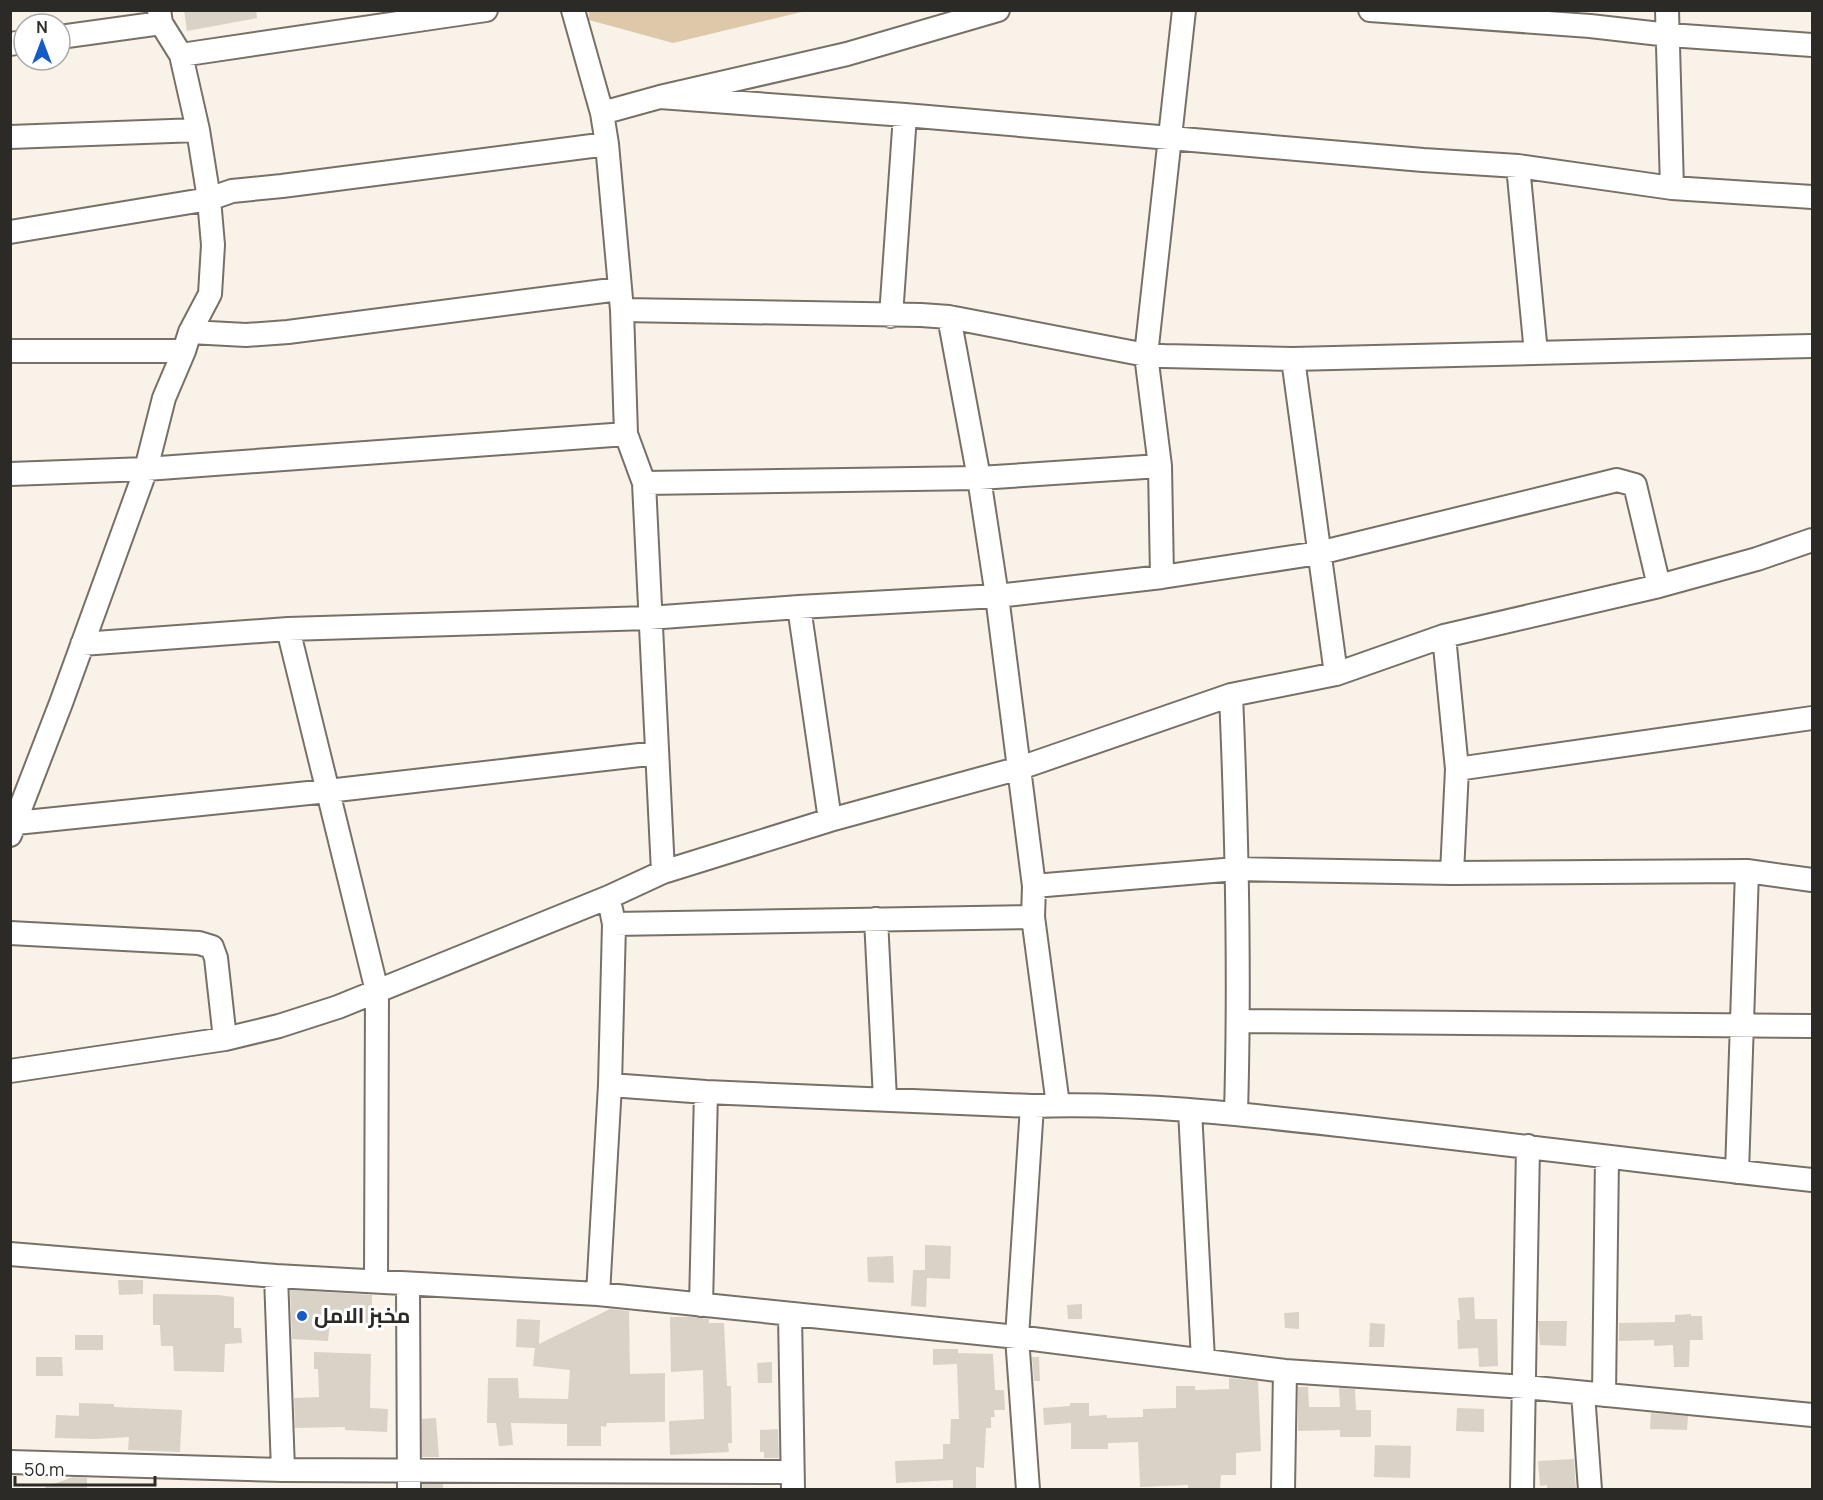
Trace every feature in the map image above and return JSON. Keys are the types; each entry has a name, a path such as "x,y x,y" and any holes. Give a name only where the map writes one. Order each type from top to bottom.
{"street":[{"path":"181,55 486,10"},
{"path":"573,10 602,113 607,144 621,299 626,434 644,483 663,872"},
{"path":"602,113 660,97 847,54 998,10"},
{"path":"1162,577 1160,466 1146,355 1184,10"},
{"path":"1370,10 1588,18 1669,34 1812,45"},
{"path":"1667,10 1672,188"},
{"path":"72,34 160,16 181,55 198,129 209,199 213,245 210,294 187,341 164,398 146,469 13,829 657,753"},
{"path":"660,97 1518,166 1672,188 1812,197"},
{"path":"891,316 905,115"},
{"path":"10,137 198,129"},
{"path":"10,232 209,199 232,191 607,144"},
{"path":"1518,166 1536,353"},
{"path":"10,351 187,341 621,299 891,316 949,317 1146,355 1293,359 1812,346"},
{"path":"949,317 979,478 997,596 1034,886 1033,917 1058,1105"},
{"path":"1293,359 1336,674"},
{"path":"10,474 146,469 626,434"},
{"path":"644,483 979,478 1160,466"},
{"path":"82,644 288,629 649,618 997,596 1162,577 1319,553 1617,480 1635,485 1659,586"},
{"path":"10,1071 225,1039 279,1026 378,991 609,897 663,872 830,820 1020,768 1231,695 1336,674 1444,636 1659,586 1757,559 1812,540"},
{"path":"799,607 830,820"},
{"path":"288,629 378,991 376,1281"},
{"path":"1444,636 1457,769 1452,873"},
{"path":"1231,695 1239,1021 1236,1113"},
{"path":"1457,769 1812,718"},
{"path":"1034,886 1236,869 1452,873 1747,871 1812,880"},
{"path":"1737,1172 1747,871"},
{"path":"598,1294 610,1085 614,924 609,897"},
{"path":"614,924 1033,917"},
{"path":"876,919 885,1099"},
{"path":"10,933 200,943 212,947 216,958 225,1039"},
{"path":"1239,1021 1812,1026"},
{"path":"610,1085 706,1092 1236,1113 1812,1180"},
{"path":"701,1305 706,1092"},
{"path":"1028,1490 1017,1337 1032,1106"},
{"path":"1190,1110 1203,1360"},
{"path":"1522,1490 1528,1146"},
{"path":"1590,1490 1607,1157"},
{"path":"10,1254 276,1276 598,1294 1017,1337 1285,1371 1525,1387 1812,1415"},
{"path":"276,1276 283,1470"},
{"path":"408,1284 409,1480"},
{"path":"10,1462 206,1479 283,1470 409,1480 792,1480 790,1314"},
{"path":"1283,1490 1285,1371"}],"shaded area":[{"path":"589,10 806,11 673,43 589,20"}],"building":[{"path":"184,10 256,10 257,18 187,31"},
{"path":"925,1245 951,1246 950,1279 927,1278 926,1307 911,1306 913,1270 925,1270"},
{"path":"893,1256 894,1283 868,1282 867,1257"},
{"path":"118,1280 143,1280 143,1294 119,1295"},
{"path":"290,1290 372,1295 371,1324 330,1323 328,1341 292,1339"},
{"path":"153,1294 234,1297 234,1328 241,1328 242,1343 225,1344 224,1372 174,1371 173,1346 161,1346 160,1325 153,1325"},
{"path":"1474,1297 1475,1319 1497,1319 1498,1366 1479,1367 1478,1348 1458,1349 1457,1320 1460,1320 1458,1298"},
{"path":"1082,1304 1082,1319 1068,1319 1067,1305"},
{"path":"610,1309 629,1311 630,1374 665,1373 665,1422 607,1423 606,1427 601,1426 601,1446 567,1446 567,1424 511,1423 513,1445 499,1446 496,1423 487,1423 488,1378 518,1378 519,1398 568,1399 570,1370 533,1366 535,1348 516,1347 517,1319 540,1320 539,1344"},
{"path":"1299,1312 1299,1329 1285,1328 1284,1313"},
{"path":"1691,1314 1691,1316 1702,1316 1703,1340 1690,1340 1689,1367 1674,1367 1673,1345 1654,1346 1654,1340 1619,1341 1619,1323 1675,1322 1675,1315"},
{"path":"670,1317 694,1317 709,1319 709,1323 724,1323 727,1386 731,1386 732,1443 728,1443 729,1452 670,1455 669,1421 704,1419 703,1370 671,1372"},
{"path":"1538,1321 1567,1321 1566,1346 1540,1345"},
{"path":"1370,1323 1385,1324 1384,1347 1369,1347"},
{"path":"75,1335 103,1335 103,1350 75,1350"},
{"path":"933,1349 958,1349 958,1353 993,1354 995,1390 1004,1390 1005,1410 994,1410 995,1417 991,1417 991,1428 986,1428 984,1468 976,1467 976,1490 953,1490 953,1480 896,1483 895,1461 943,1459 943,1444 950,1444 951,1419 959,1419 957,1364 933,1365"},
{"path":"314,1352 371,1354 370,1408 388,1409 387,1432 345,1430 345,1427 295,1428 294,1398 319,1397 318,1369 314,1369"},
{"path":"36,1357 62,1357 63,1376 36,1376"},
{"path":"1032,1357 1039,1357 1040,1381 1034,1381"},
{"path":"772,1362 772,1383 758,1383 757,1363"},
{"path":"1229,1378 1258,1381 1261,1451 1236,1453 1236,1475 1221,1475 1220,1490 1188,1490 1188,1485 1140,1487 1138,1442 1108,1443 1108,1449 1071,1449 1071,1423 1044,1425 1043,1408 1070,1406 1070,1403 1089,1403 1089,1416 1143,1417 1143,1409 1176,1408 1176,1386 1195,1386 1195,1390 1229,1389"},
{"path":"1298,1387 1308,1387 1309,1407 1340,1407 1339,1388 1355,1389 1356,1410 1371,1410 1371,1437 1340,1437 1340,1430 1298,1431"},
{"path":"79,1403 182,1410 180,1452 128,1450 129,1437 55,1438 56,1415 79,1416"},
{"path":"1457,1408 1484,1409 1484,1432 1456,1431"},
{"path":"1651,1413 1688,1416 1687,1430 1650,1429"},
{"path":"436,1418 439,1457 422,1457 422,1419"},
{"path":"778,1429 779,1458 764,1458 764,1452 760,1452 760,1430"},
{"path":"1375,1445 1411,1446 1410,1478 1374,1477"},
{"path":"1574,1459 1576,1490 1547,1490 1547,1485 1540,1486 1538,1461"},
{"path":"73,1477 87,1478 87,1490 46,1490 45,1487"},
{"path":"422,1484 443,1484 443,1490 423,1490"}],"place":[{"name":"مخبز الامل","path":"302,1316"}]}
